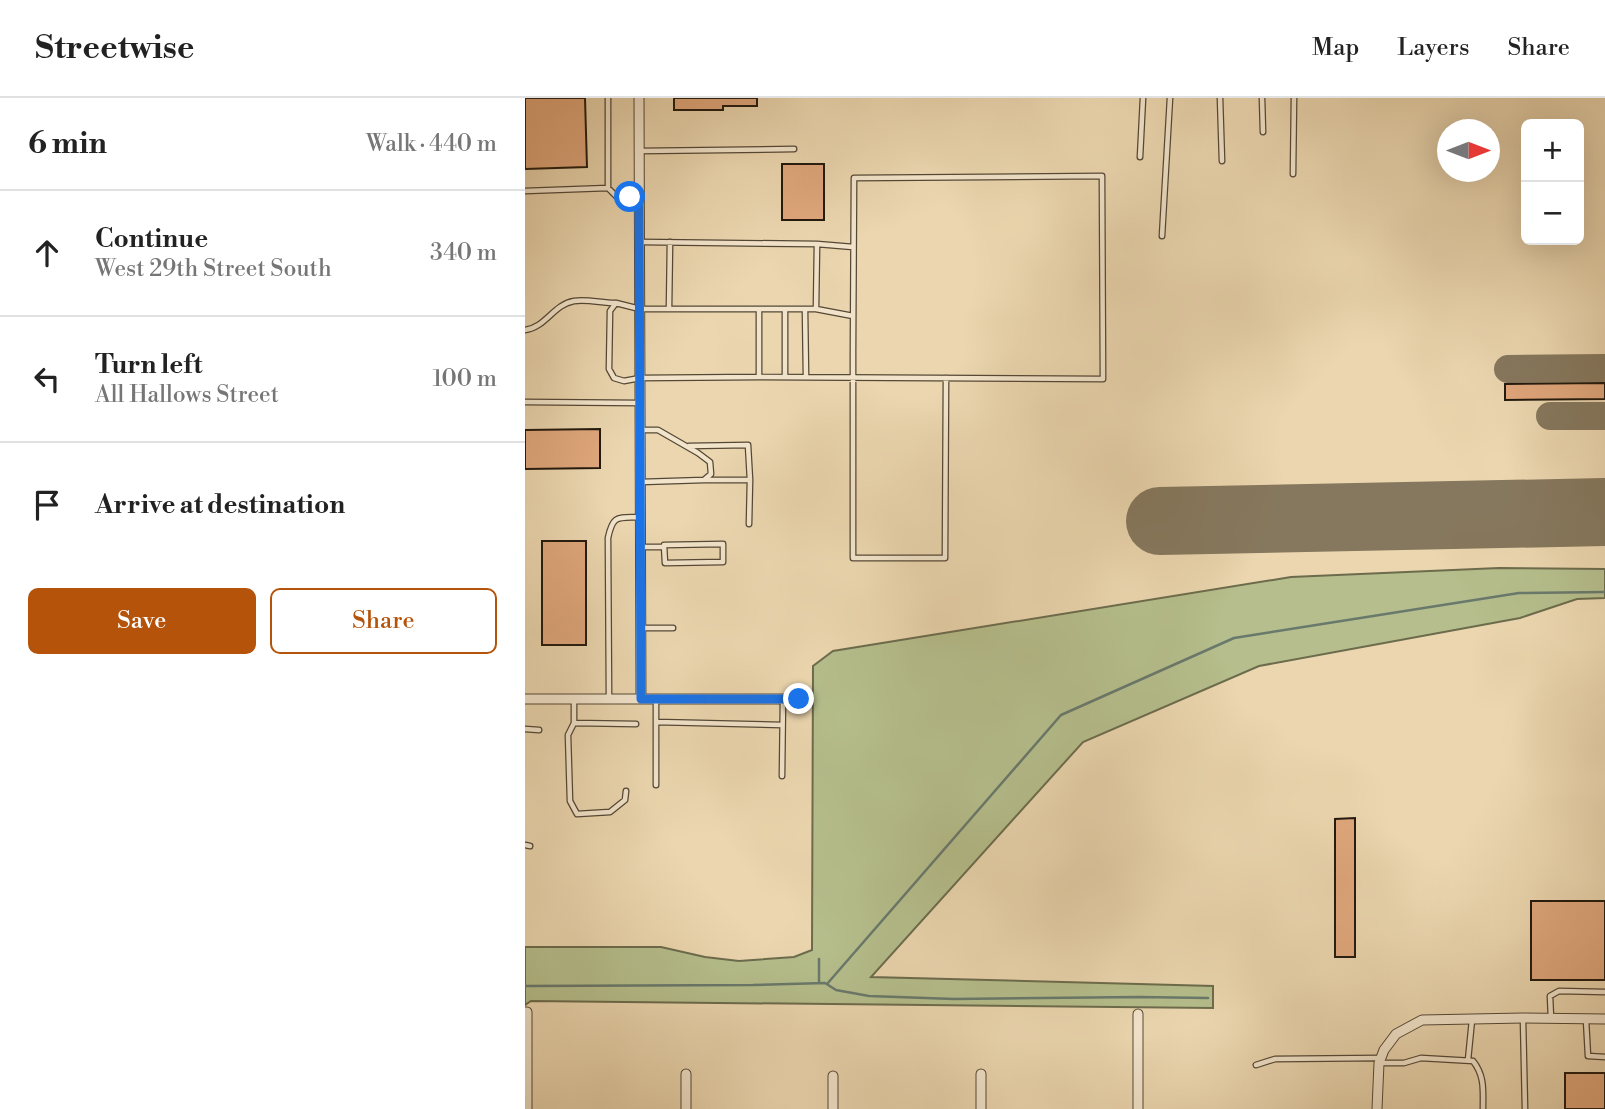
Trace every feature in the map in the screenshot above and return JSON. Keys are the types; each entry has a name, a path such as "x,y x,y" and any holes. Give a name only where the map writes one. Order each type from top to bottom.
{"street":[{"path":"639,98 641,699"},
{"path":"525,699 799,699"},
{"path":"526,1012 527,1109"},
{"path":"1138,1014 1138,1109"},
{"path":"1377,1109 1380,1060 1392,1038 1422,1020 1605,1019"},
{"path":"686,1074 686,1109"},
{"path":"981,1074 981,1109"},
{"path":"834,1076 834,1109"}],"lane":[{"path":"608,98 608,188 617,197 639,197"},
{"path":"1140,157 1143,98"},
{"path":"1162,236 1170,98"},
{"path":"1220,98 1222,162"},
{"path":"1262,98 1263,132"},
{"path":"1293,174 1294,98"},
{"path":"639,151 794,149"},
{"path":"616,303 610,311 609,369 614,379 624,381 640,378 759,377 853,377 1103,379 1102,176 854,178 853,247 853,316 853,377 853,558 945,558 946,378"},
{"path":"525,191 608,188"},
{"path":"640,242 817,244 853,247"},
{"path":"669,309 670,242"},
{"path":"816,309 817,244"},
{"path":"525,330 530,330 554,310 573,301 616,303 640,309 816,309 853,316"},
{"path":"759,309 759,377"},
{"path":"785,309 785,377"},
{"path":"805,309 806,377"},
{"path":"525,402 640,403"},
{"path":"640,430 658,430 709,462 711,474 704,480"},
{"path":"686,446 748,446 749,524"},
{"path":"640,482 750,480"},
{"path":"609,699 608,538 611,523 616,518 641,517"},
{"path":"641,547 723,544 723,562 665,563 664,547"},
{"path":"641,628 673,628"},
{"path":"574,699 574,723 568,735 570,801 577,814 610,812 625,800 626,791"},
{"path":"656,699 656,785"},
{"path":"782,776 783,699"},
{"path":"656,722 782,725"},
{"path":"574,723 636,724"},
{"path":"525,729 539,730"},
{"path":"1551,1018 1550,996 1559,991 1605,992"},
{"path":"1523,1018 1525,1109"},
{"path":"1468,1060 1472,1019"},
{"path":"1586,1019 1588,1056 1605,1057"},
{"path":"1256,1065 1275,1059 1380,1060 1404,1063 1421,1058 1468,1060 1473,1061 1483,1079 1483,1109"}],"green space":[{"path":"1499,568 1605,569 1605,598 1577,599 1520,618 1259,666 1083,742 871,977 1213,986 1213,1008 531,1001 525,1005 525,947 661,947 739,961 794,957 812,950 813,666 833,651 1291,577"}],"building":[{"path":"525,98 585,98 587,167 525,169"},
{"path":"674,98 757,98 757,106 723,106 723,110 674,110"},
{"path":"782,164 824,164 824,220 782,220"},
{"path":"1605,383 1605,399 1505,400 1505,384"},
{"path":"600,429 600,468 525,469 525,430"},
{"path":"542,541 586,541 586,645 542,645"},
{"path":"1355,818 1355,957 1335,957 1335,819"},
{"path":"1531,901 1605,901 1605,980 1531,980"},
{"path":"1565,1073 1605,1073 1605,1109 1565,1109"}],"waterway":[{"path":"827,984 1061,715 1234,638 1519,593 1605,592"},
{"path":"819,959 819,983"},
{"path":"525,986 825,983 836,990 869,996 954,999 1208,998"}],"taxiway":[{"path":"1508,369 1605,368"},
{"path":"1550,416 1605,416"}],"runway":[{"path":"1160,521 1605,512"}],"route":[{"path":"630,197 639,197 641,699 799,699"}]}
